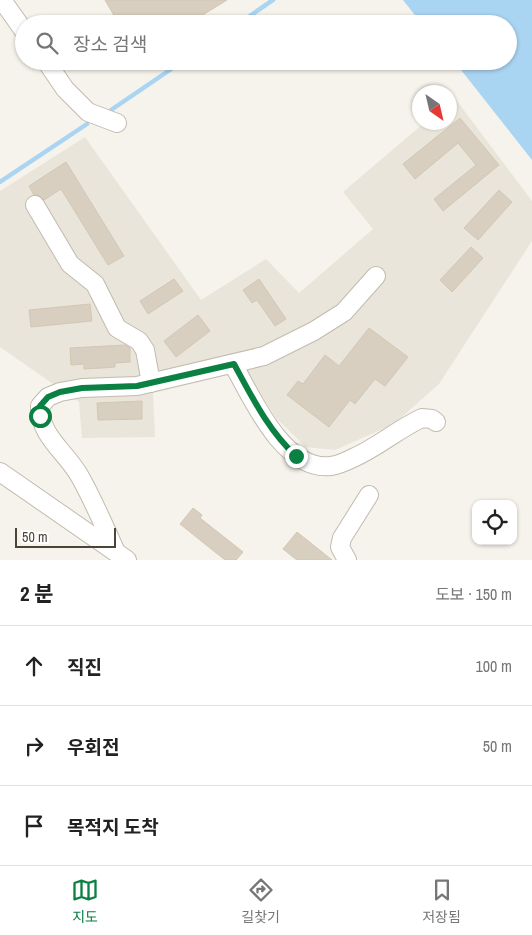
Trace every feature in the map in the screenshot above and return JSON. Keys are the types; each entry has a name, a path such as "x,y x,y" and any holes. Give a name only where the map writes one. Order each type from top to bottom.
{"street":[{"path":"2,0 15,18"},
{"path":"52,70 66,89 88,112 117,123"},
{"path":"35,205 70,264 95,284 117,328 139,341 145,350 151,383"},
{"path":"121,556 78,474 46,432 40,416 40,406 48,397 60,392 82,388 128,387 151,383 264,356 314,331 344,312 376,276"},
{"path":"234,364 280,442 296,456 315,465 332,466 355,457 422,418 432,419 436,422"},
{"path":"0,472 121,556"},
{"path":"347,560 340,547 342,538 369,495"}],"shaded area":[{"path":"457,101 532,201 532,241 439,384 394,424 335,450 306,447 277,419 245,371 153,393 155,437 82,438 79,402 0,347 0,191 85,137 201,300 266,259 299,293 373,229 343,192 416,130 457,130"}],"water":[{"path":"403,0 532,0 532,160 461,70 517,70 517,15 415,15"}],"building":[{"path":"105,0 227,0 203,15 114,15"},
{"path":"460,118 499,165 443,211 434,199 476,165 458,143 415,179 403,164 445,130 457,130 457,120"},
{"path":"66,162 124,256 108,265 61,189 44,200 40,196 34,195 29,186"},
{"path":"499,190 512,202 478,240 464,228"},
{"path":"471,247 483,258 452,292 440,280"},
{"path":"174,279 183,291 148,314 140,301"},
{"path":"259,279 286,319 275,326 257,300 252,303 243,290"},
{"path":"90,304 92,321 31,327 29,310"},
{"path":"198,315 210,331 176,357 164,341"},
{"path":"369,328 408,357 385,386 375,379 355,404 350,400 329,427 287,395 298,381 303,384 325,355 339,366"},
{"path":"125,345 130,348 130,362 115,363 115,367 84,369 84,364 71,365 70,348"},
{"path":"142,401 142,419 98,420 97,403"},
{"path":"193,508 202,515 200,518 243,552 236,560 225,560 180,524"},
{"path":"297,532 332,560 297,560 283,549"}],"waterway":[{"path":"251,15 273,0"},
{"path":"111,110 170,70"},
{"path":"0,182 87,124"}],"route":[{"path":"40,416 40,406 48,397 60,392 82,388 137,386 234,364 280,442 296,456"}]}
